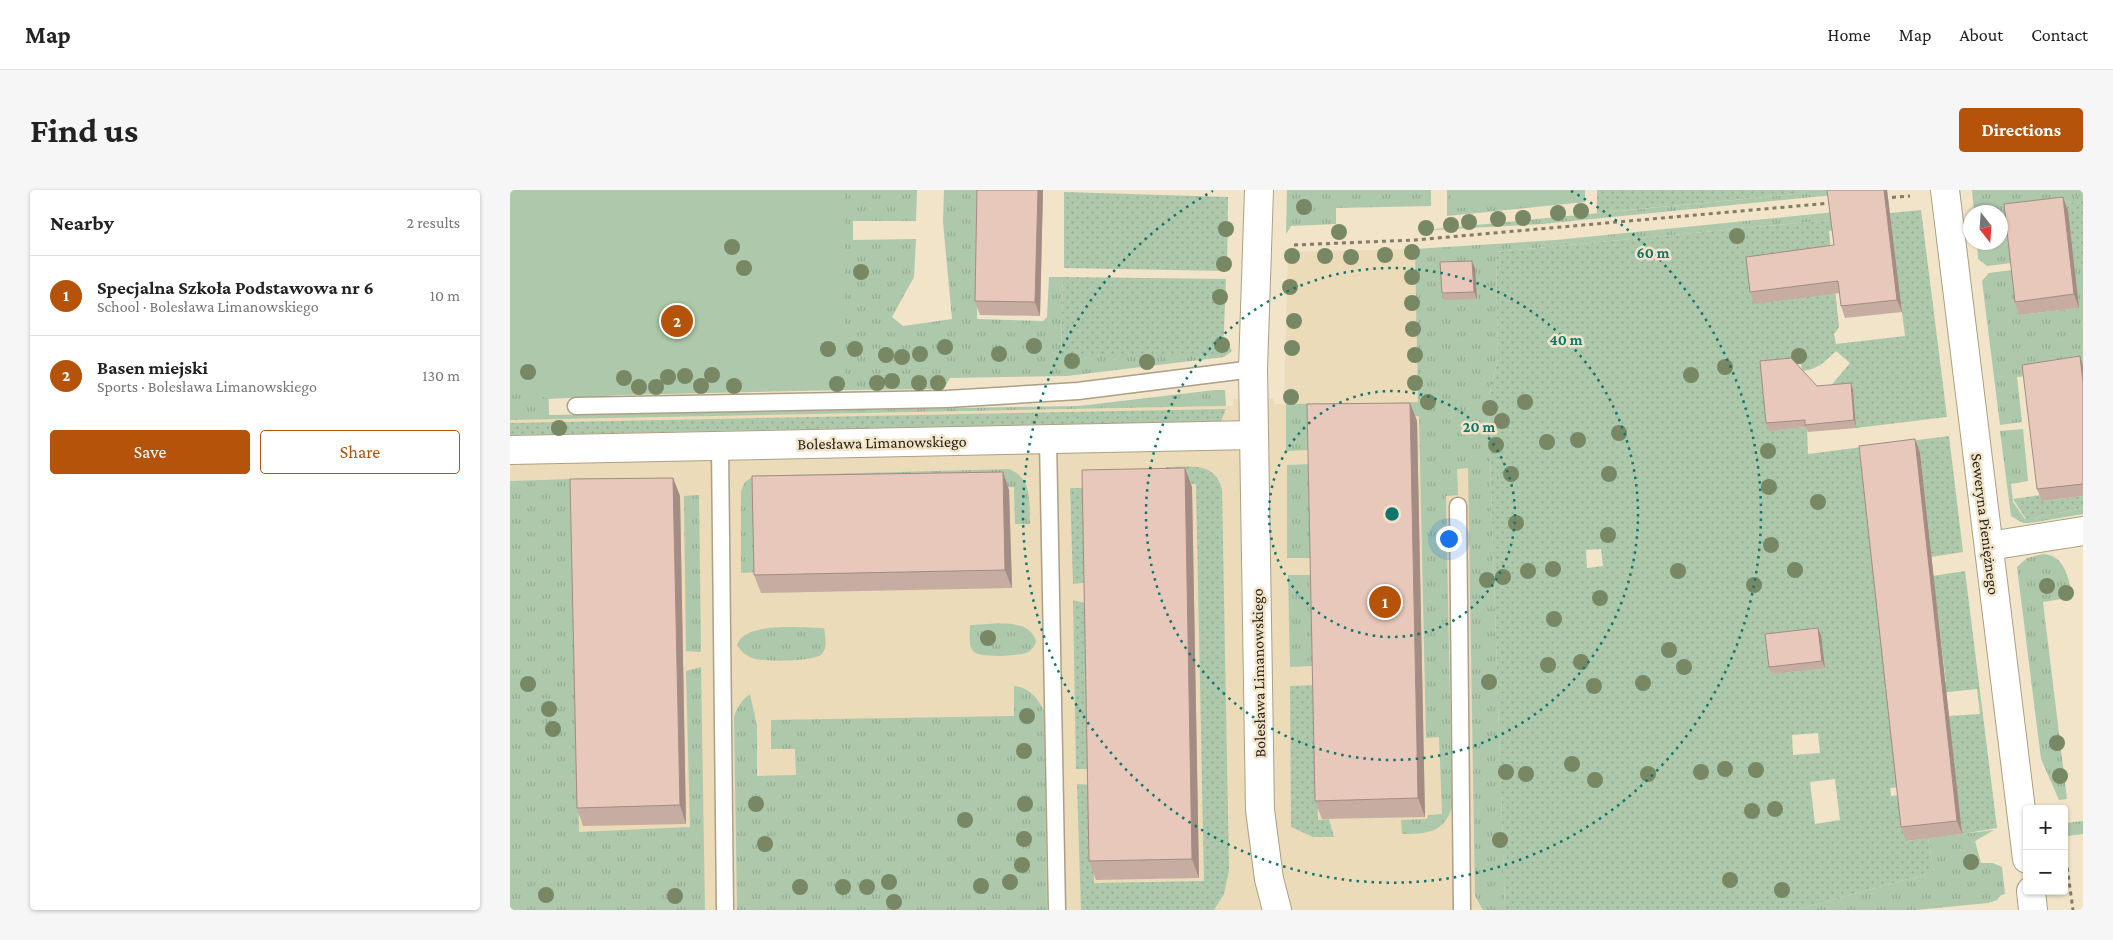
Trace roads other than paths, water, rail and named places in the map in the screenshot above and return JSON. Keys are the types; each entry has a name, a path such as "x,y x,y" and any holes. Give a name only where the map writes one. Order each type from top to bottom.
{"street":[{"name":"Bolesława Limanowskiego","path":"1259,190 1253,369 1260,810 1269,879 1277,910"},
{"name":"Seweryna Pieniężnego","path":"1945,190 2026,850"},
{"name":"Bolesława Limanowskiego","path":"510,450 1254,435"},
{"path":"1988,546 2083,531"},
{"path":"2031,895 2033,910"}],"lane":[{"path":"576,406 947,399 1078,391 1253,369"},
{"path":"1048,439 1057,910"},
{"path":"720,446 726,910"},
{"path":"1458,506 1462,910"}],"place":[{"name":"Basen miejski","path":"677,321"},
{"name":"Specjalna Szkoła Podstawowa nr 6","path":"1385,602"}]}
